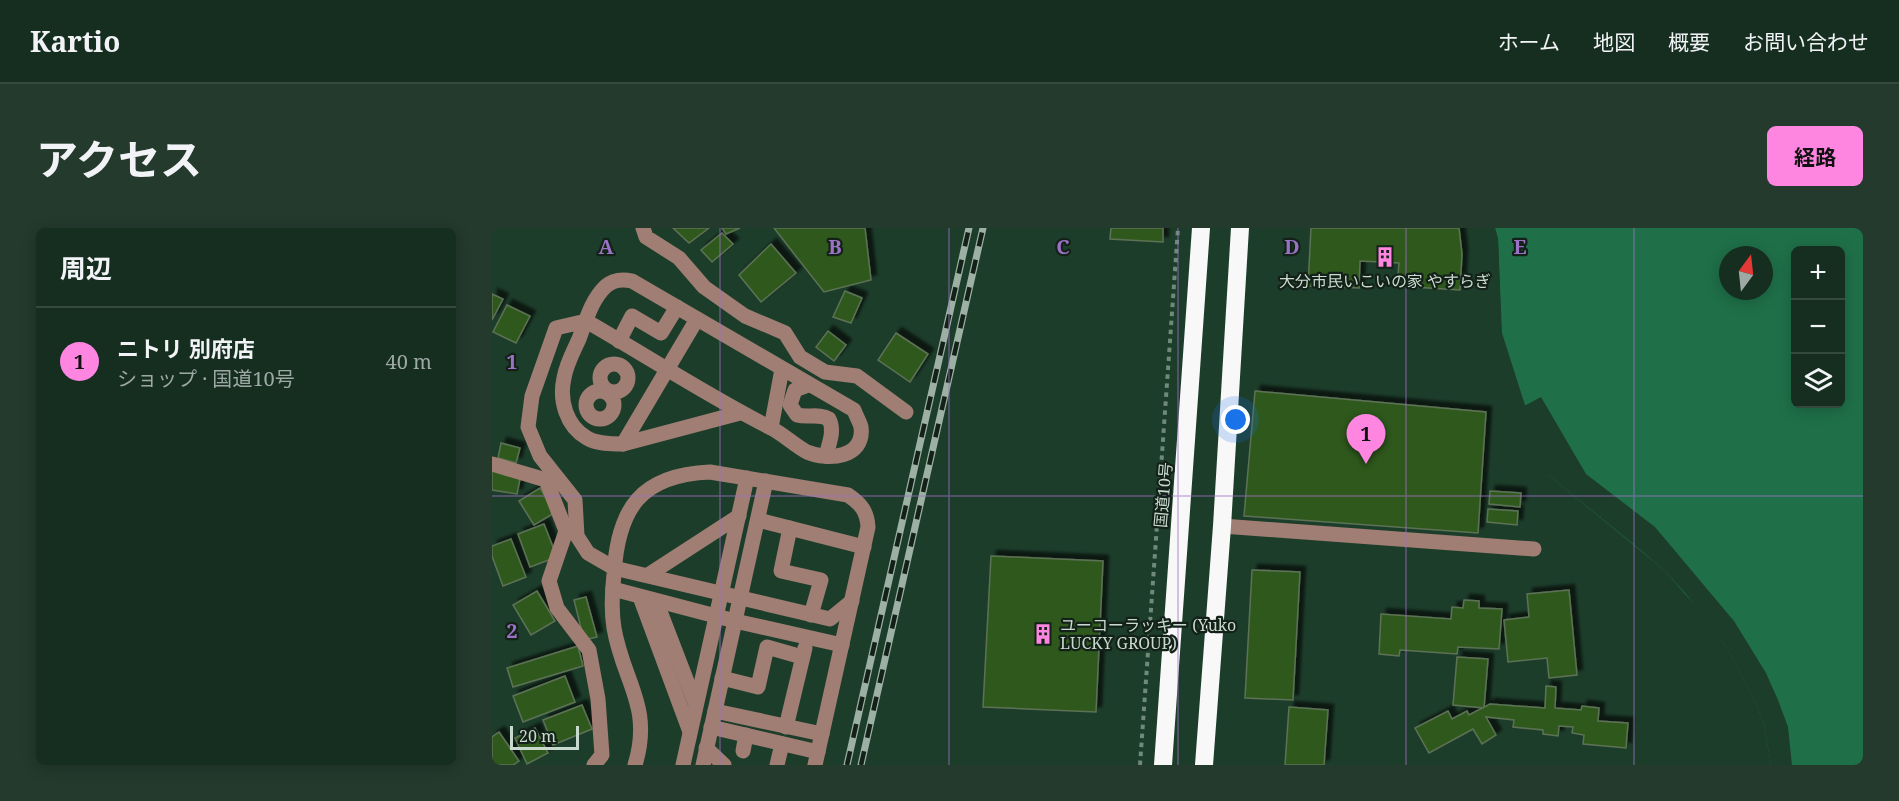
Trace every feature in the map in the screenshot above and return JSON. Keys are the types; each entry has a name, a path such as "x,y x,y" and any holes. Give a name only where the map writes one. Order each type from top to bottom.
{"highway":[{"name":"国道10号","path":"1163,765 1201,228"},
{"path":"1204,765 1222,526 1240,228"}],"street":[{"path":"643,228 646,237 679,258 704,287 744,316 785,333 800,357 825,372 857,376 906,412"},
{"path":"740,413 623,444 605,444 587,439 572,425 562,399 564,375 586,321 595,298 608,284 622,279 632,281 854,410 861,426 861,438 854,450 842,457 808,452 771,428 740,413 586,321 556,328 532,396 528,427 540,456 575,500 577,536 588,554 614,568 830,619"},
{"path":"619,341 632,316 661,333 677,307"},
{"path":"623,444 697,319"},
{"path":"607,392 597,392 589,397 587,410 590,415 598,419 607,417 613,410 613,400 607,392 601,384 601,374 606,366 618,364 626,369 629,376 626,386 617,392 607,392"},
{"path":"771,428 782,369"},
{"path":"808,385 795,390 790,405 797,415 803,417 820,415 829,419 833,426 826,456"},
{"path":"626,386 651,398"},
{"path":"613,410 635,425"},
{"path":"492,464 546,480 566,531 549,581 557,608 589,650 597,699 602,754 594,765"},
{"path":"635,765 641,746 640,709 614,629 613,589 615,549 625,517 633,504 654,485 671,476 710,472 848,495 860,503 867,515 868,527 816,759 782,744 746,735 713,719"},
{"path":"682,765 747,478"},
{"path":"703,765 766,481"},
{"path":"648,575 739,516"},
{"path":"758,520 864,547"},
{"path":"1222,526 1534,549"},
{"path":"790,528 781,571 821,580 811,615"},
{"path":"613,589 656,602 842,645"},
{"path":"640,597 690,732"},
{"path":"830,619 852,601"},
{"path":"656,602 680,646 696,706"},
{"path":"830,619 842,645"},
{"path":"786,727 807,638"},
{"path":"722,678 758,687 767,647 802,657"},
{"path":"713,719 786,727 822,734"},
{"path":"743,751 746,735"},
{"path":"777,765 782,744"},
{"path":"706,748 724,765"}],"path":[{"path":"1140,765 1178,228"}],"shaded area":[{"path":"1495,228 1863,228 1863,765 1771,765 1764,724 1753,697 1725,645 1708,620 1663,569 1547,474 1502,333 1498,239"}],"pier":[{"path":"1492,228 1495,228 1498,239 1501,323 1498,322 1495,239"},
{"path":"1541,397 1586,474 1655,527 1734,621 1766,673 1778,700 1788,727 1792,765 1771,765 1764,724 1753,697 1725,645 1686,594 1663,569 1547,474 1540,462 1522,407"}],"building":[{"path":"673,228 709,228 689,243"},
{"path":"722,228 740,228 726,234"},
{"path":"774,228 865,228 871,280 824,292"},
{"path":"1111,228 1163,228 1163,242 1110,239"},
{"name":"大分市民いこいの家 やすらぎ","path":"1311,228 1459,228 1462,254 1460,290 1397,286 1399,263 1360,261 1359,288 1308,286"},
{"path":"722,233 733,244 712,262 701,250"},
{"path":"771,244 796,273 761,302 739,275"},
{"path":"845,291 862,298 851,323 833,317"},
{"path":"492,294 503,299 492,320"},
{"path":"507,305 530,316 516,343 493,332"},
{"path":"828,331 846,345 834,361 816,347"},
{"path":"896,333 928,354 910,382 878,360"},
{"path":"1255,391 1486,412 1478,533 1244,516"},
{"path":"501,443 520,448 516,463 498,458"},
{"path":"492,469 521,474 517,494 492,490"},
{"path":"540,488 556,512 534,525 519,501"},
{"path":"1490,491 1521,493 1520,507 1489,504"},
{"path":"1488,509 1518,511 1517,525 1487,522"},
{"path":"544,524 557,557 530,567 518,534"},
{"path":"511,539 526,577 503,586 492,556 492,546"},
{"name":"ユーコーラッキー (Yuko LUCKY GROUP)","path":"991,556 1103,561 1096,712 983,707"},
{"path":"1252,570 1300,572 1293,700 1245,698"},
{"path":"1569,590 1577,675 1549,678 1547,658 1508,662 1504,620 1529,617 1527,594"},
{"path":"537,591 555,621 531,635 513,605"},
{"path":"586,597 597,637 584,640 574,600"},
{"path":"1464,600 1479,601 1479,608 1502,609 1499,649 1458,647 1457,654 1400,650 1399,656 1379,654 1381,614 1451,619 1452,607 1463,608"},
{"path":"578,646 583,666 513,687 507,668"},
{"path":"1457,657 1488,659 1484,708 1453,705"},
{"path":"565,676 575,702 523,722 513,696"},
{"path":"1546,686 1556,687 1555,708 1581,710 1582,706 1599,708 1598,721 1628,723 1626,748 1583,744 1584,735 1572,733 1573,727 1559,726 1558,736 1543,734 1543,730 1513,727 1514,720 1486,717 1496,735 1482,744 1473,729 1429,753 1415,728 1448,711 1452,719 1467,711 1469,715 1490,704 1545,708"},
{"path":"582,705 592,729 553,745 543,720"},
{"path":"1289,707 1328,710 1324,765 1285,765"},
{"path":"535,728 548,753 527,764 515,738"},
{"path":"499,732 519,761 513,765 492,765 492,737"}],"railway":[{"path":"847,765 969,228"},
{"path":"861,765 983,228"}],"place":[{"name":"大分市民いこいの家 やすらぎ","path":"1385,257"},
{"name":"ニトリ 別府店","path":"1366,464"},
{"name":"ユーコーラッキー (Yuko LUCKY GROUP)","path":"1043,634"}]}
